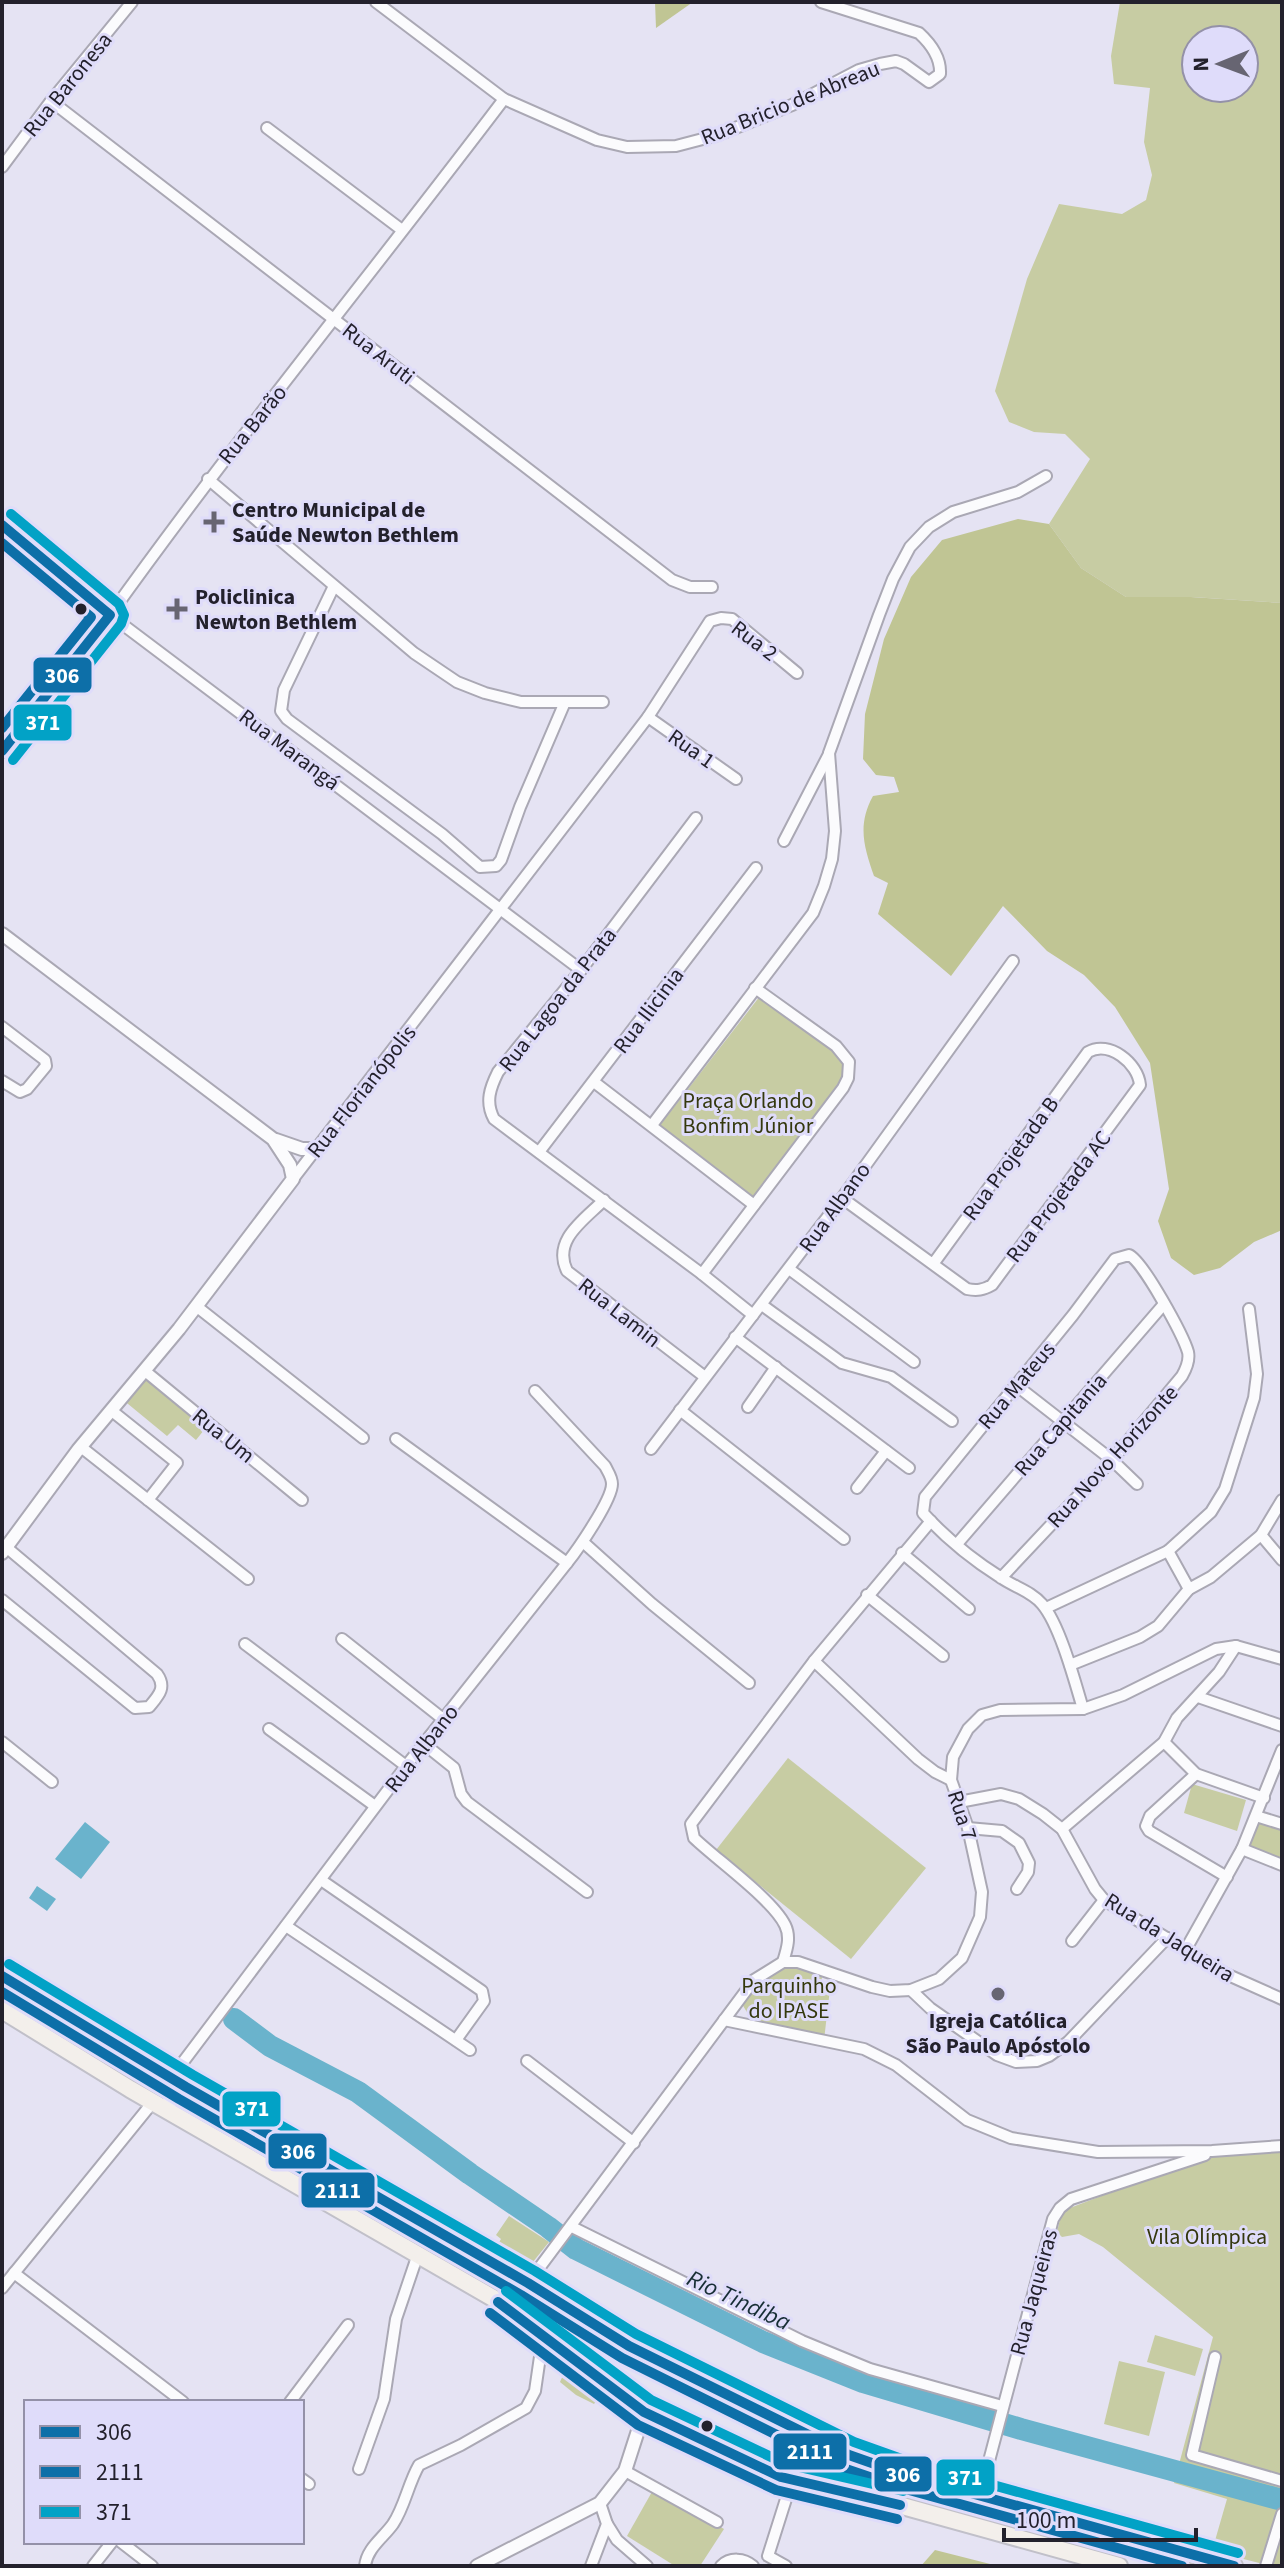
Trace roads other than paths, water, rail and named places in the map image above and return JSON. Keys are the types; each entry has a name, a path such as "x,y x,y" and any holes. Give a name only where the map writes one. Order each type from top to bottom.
{"main road":[{"path":"2,1976 171,2078 528,2283 629,2346 849,2455 906,2475 1234,2566"},
{"path":"2,2010 153,2102 493,2298 644,2412 764,2471 852,2492 1119,2566"}],"street":[{"name":"Rua Baronesa","path":"2,167 132,2"},
{"name":"Rua Bricio de Abreau","path":"376,2 504,99 597,140 627,147 676,146 718,135 792,105 859,70 880,64 896,61 929,82 940,74 939,58 919,33 908,27 821,2"},
{"name":"Rua Barão","path":"2,751 110,615 208,479 336,320 504,99"},
{"name":"Rua Aruti","path":"51,101 672,580 690,587 712,587"},
{"path":"267,128 402,230"},
{"path":"784,841 829,753 893,579 910,547 929,527 953,512 1018,492 1046,476"},
{"path":"208,479 414,653 457,682 521,702 603,702"},
{"name":"Rua Marangá","path":"2,525 110,615 581,970"},
{"path":"334,586 284,690 281,711 287,719 442,834 480,867 496,866 501,860 565,702"},
{"name":"Rua 2","path":"710,621 732,619 797,673"},
{"name":"Rua Florianópolis","path":"4,1550 81,1447 196,1306 648,717 710,621"},
{"name":"Rua 1","path":"648,717 736,779"},
{"path":"652,1125 813,913 832,859 835,831 829,753"},
{"name":"Rua Lagoa da Prata","path":"696,818 581,970 498,1072 492,1085 489,1110 494,1119 753,1315"},
{"name":"Rua Ilicinia","path":"539,1152 756,868"},
{"path":"2,934 273,1139 302,1149 316,1149"},
{"name":"Rua Albano","path":"651,1449 842,1198 1013,961"},
{"path":"702,1274 843,1088 849,1070 846,1055 836,1046 755,988"},
{"path":"2,1027 45,1060 46,1066 27,1089 20,1092 2,1081"},
{"name":"Rua Projetada AC","path":"933,1264 967,1289 977,1291 992,1285 1140,1085 1138,1071 1108,1048 1094,1048 1088,1052"},
{"name":"Rua Projetada B","path":"933,1264 1088,1052"},
{"path":"594,1082 754,1205"},
{"path":"273,1139 290,1165 293,1179"},
{"path":"842,1198 933,1264"},
{"name":"Rua Lamin","path":"604,1200 564,1243 563,1261 567,1271 705,1377"},
{"name":"Rua Novo Horizonte","path":"1001,1578 1112,1460 1182,1376 1188,1363 1188,1352 1164,1304 1135,1258 1122,1255 1115,1259"},
{"name":"Rua Mateus","path":"783,1962 789,1942 786,1927 776,1912 694,1838 691,1824 814,1661 902,1553 927,1517 925,1497 1017,1386 1115,1259"},
{"path":"789,1269 914,1362"},
{"name":"Rua Capitania","path":"957,1544 1164,1304"},
{"path":"762,1305 842,1363 891,1377 952,1421"},
{"path":"196,1306 363,1438"},
{"path":"1046,1608 1168,1551 1211,1512 1225,1489 1254,1398 1257,1374 1249,1309"},
{"path":"735,1337 909,1468"},
{"path":"748,1407 776,1367"},
{"name":"Rua Um","path":"145,1371 302,1500"},
{"path":"1017,1386 1112,1460 1137,1484"},
{"name":"Rua Albano","path":"171,2078 375,1806 583,1542 611,1490 611,1477 605,1466 535,1391"},
{"path":"680,1410 844,1539"},
{"path":"112,1411 177,1463 148,1500"},
{"path":"396,1439 567,1563"},
{"path":"81,1447 248,1579"},
{"path":"857,1488 886,1451"},
{"path":"1070,1665 1140,1637 1158,1626 1189,1589 1211,1577 1261,1535 1282,1500"},
{"path":"927,1517 1001,1578 1026,1591 1046,1608 1070,1665 1083,1709"},
{"path":"1261,1535 1282,1560"},
{"path":"583,1542 652,1604 749,1683"},
{"path":"2,1600 135,1708 149,1707 162,1690 157,1674 4,1550"},
{"path":"1168,1551 1189,1589"},
{"path":"902,1553 969,1609"},
{"path":"867,1595 943,1656"},
{"path":"342,1639 443,1719"},
{"path":"245,1644 406,1766"},
{"path":"1062,1829 1164,1742 1173,1724 1198,1697 1236,1646 1282,1659"},
{"name":"Rua 7","path":"911,1990 939,1979 962,1958 980,1917 982,1892 968,1828 951,1780 953,1757 968,1729 982,1715 1000,1710 1083,1709 1123,1695 1206,1653 1236,1646"},
{"path":"814,1661 918,1759 951,1780"},
{"path":"1198,1697 1282,1726"},
{"path":"269,1729 375,1806"},
{"path":"2,1742 52,1782"},
{"path":"1164,1742 1196,1774 1264,1798"},
{"path":"424,1744 454,1768 461,1794 467,1802 587,1892"},
{"path":"1186,1949 1242,1849 1282,1750"},
{"path":"1196,1774 1150,1816 1146,1826 1149,1831 1227,1877"},
{"name":"Rua da Jaqueira","path":"959,1802 1001,1794 1019,1799 1062,1829 1104,1900 1252,1988 1282,1999"},
{"path":"1256,1816 1282,1824"},
{"path":"968,1828 1002,1831 1019,1843 1029,1863 1028,1872 1017,1889"},
{"path":"1242,1849 1282,1865"},
{"path":"321,1880 482,1991 484,2001 456,2040"},
{"path":"1072,1941 1104,1900"},
{"path":"286,1926 470,2050"},
{"path":"520,2317 521,2297 528,2283 754,1980 783,1962 798,1962 890,1991 911,1990 930,2008 997,2055 1016,2062 1037,2061 1068,2042 1167,1938"},
{"path":"724,2020 859,2047 896,2065 967,2120 1011,2138 1098,2152 1282,2146"},
{"path":"527,2061 634,2143"},
{"path":"171,2078 167,2093 172,2112"},
{"path":"2,2288 153,2102"},
{"name":"Rua Jaqueiras","path":"980,2495 1053,2219 1060,2208 1071,2199 1217,2150"},
{"path":"569,2231 802,2341 858,2364 1001,2410"},
{"path":"359,2469 384,2399 396,2319 418,2254"},
{"path":"14,2273 180,2400"},
{"path":"292,2400 348,2325"},
{"path":"365,2566 370,2550 392,2526 402,2508 419,2465 510,2419 531,2401 543,2336"},
{"path":"1215,2357 1192,2455 1282,2481"},
{"path":"477,2566 600,2503 625,2471 644,2412"},
{"path":"625,2471 717,2522"},
{"path":"786,2566 771,2560 768,2550 792,2480"},
{"path":"600,2503 607,2524 617,2540 647,2566"},
{"path":"1266,2566 1282,2514"},
{"path":"591,2566 607,2524"},
{"path":"93,2566 110,2544"},
{"path":"124,2544 152,2566"},
{"path":"721,2566 729,2560 739,2559 753,2566"}],"water":[{"path":"85,1822 110,1842 81,1879 55,1859"},
{"path":"37,1886 56,1899 47,1911 29,1898"}],"waterway":[{"name":"Rio Tindiba","path":"234,2019 270,2046 358,2092 576,2249 763,2342 863,2382 1021,2429 1282,2500"}],"place":[{"name":"Centro Municipal de Saúde Newton Bethlem","path":"214,522"},
{"name":"Policlinica Newton Bethlem","path":"177,609"},
{"name":"Igreja Católica São Paulo Apóstolo","path":"998,1994"}],"park label":[{"name":"Praça Orlando Bonfim Júnior","path":"748,1112"},
{"name":"Parquinho do IPASE","path":"789,1998"},
{"name":"Vila Olímpica","path":"1207,2236"}]}
